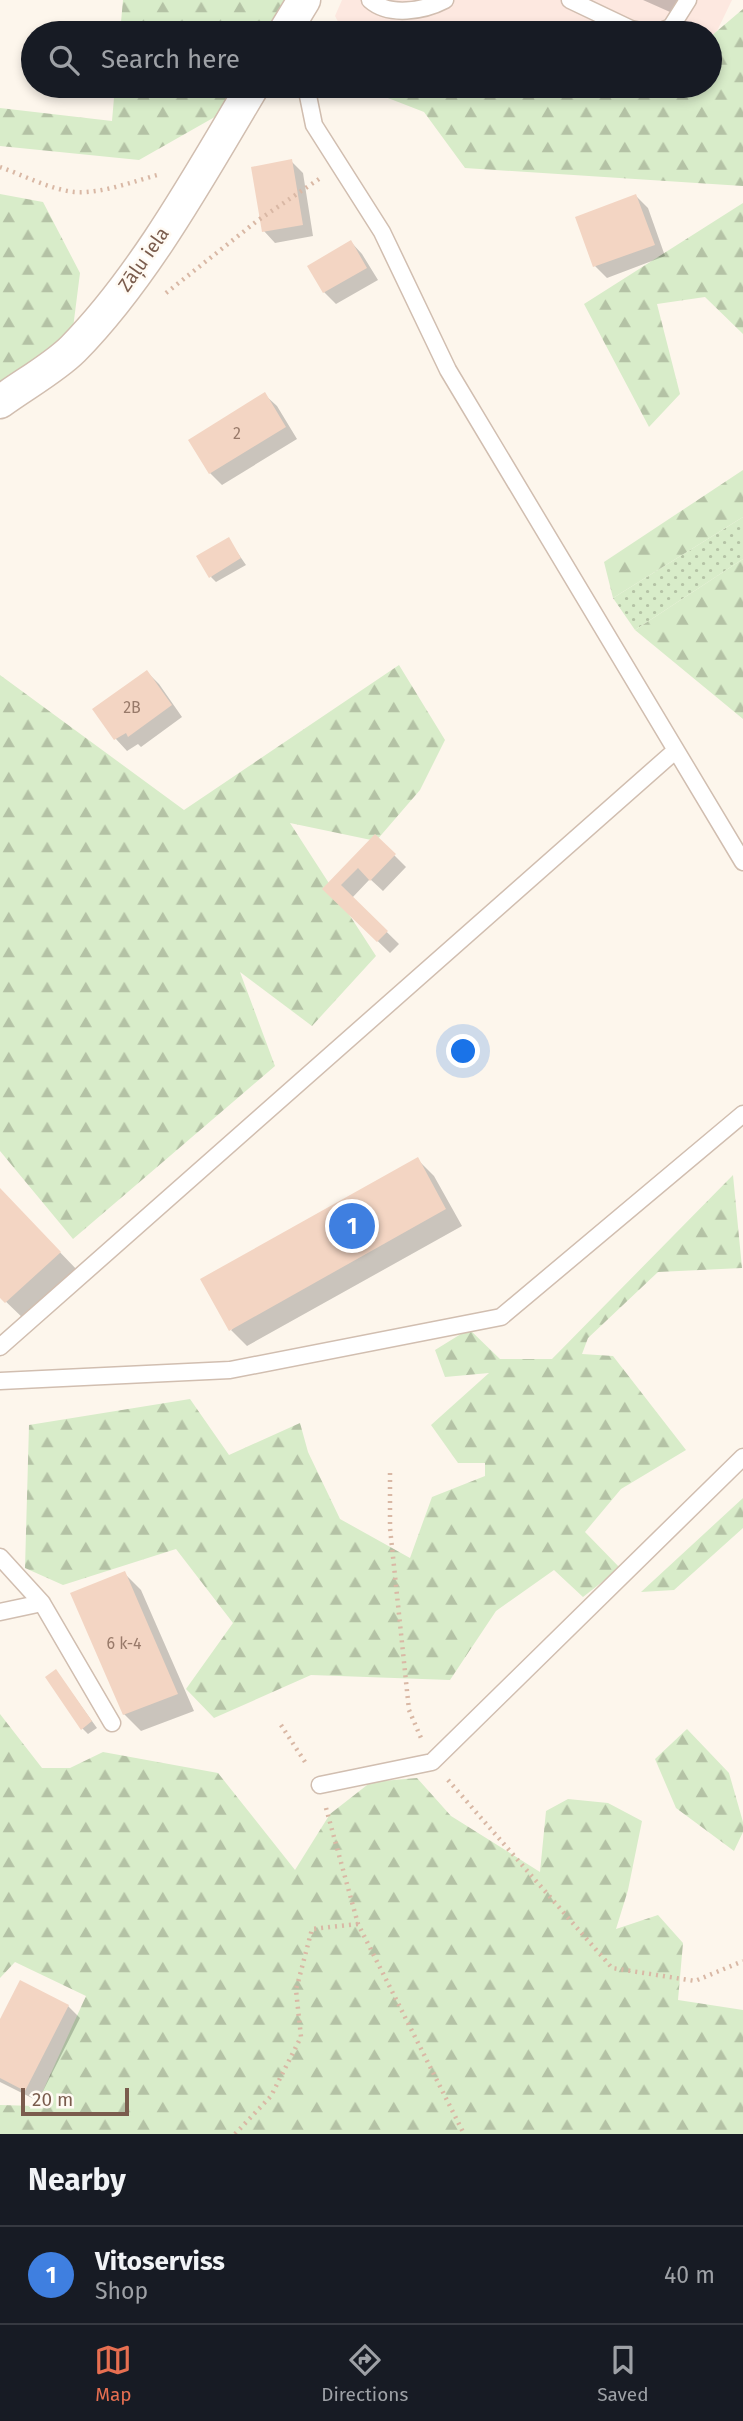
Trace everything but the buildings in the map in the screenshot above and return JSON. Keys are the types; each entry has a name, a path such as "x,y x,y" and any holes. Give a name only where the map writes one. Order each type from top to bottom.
{"street":[{"name":"Zāļu iela","path":"0,402 72,350 127,285 197,179 246,98"}],"lane":[{"path":"370,0 377,6 398,10 431,8 444,0"},
{"path":"570,0 614,21"},
{"path":"675,21 688,0"},
{"path":"308,98 314,125 382,232 448,370 743,862"},
{"path":"0,1347 676,750"},
{"path":"0,1381 230,1370 501,1317 743,1114"},
{"path":"320,1785 432,1762 743,1457"},
{"path":"0,1557 42,1603 112,1723"},
{"path":"0,1612 42,1603"}],"path":[{"path":"163,295 257,221 340,165"},
{"path":"0,167 58,189 75,192 96,190 168,172 182,173 197,179"},
{"path":"390,1473 390,1528 409,1710 432,1762 612,1968 695,1981 743,1961"},
{"path":"281,1725 320,1785 358,1924 464,2134"},
{"path":"235,2134 271,2096 301,2037 296,1990 312,1929 358,1924"}],"shaded area":[{"path":"342,0 732,0 722,21 338,21 335,16"}],"green space":[{"path":"123,0 289,0 276,21 121,21"},
{"path":"743,9 743,186 465,168 424,112 388,98 722,98 722,27"},
{"path":"114,98 230,98 220,114 139,160 0,146 0,108 112,121"},
{"path":"0,194 43,202 80,273 72,336 0,385"},
{"path":"743,203 743,334 705,297 657,304 680,394 649,427 584,304"},
{"path":"743,470 743,517 613,598 604,562"},
{"path":"743,517 743,559 635,630 613,598"},
{"path":"743,559 743,719 635,630"},
{"path":"399,665 445,740 420,790 376,841 290,823 376,956 312,1026 240,972 275,1066 73,1239 0,1151 0,675 184,810"},
{"path":"733,1175 742,1268 658,1272 588,1338 582,1354 613,1356 686,1450 621,1489 585,1532 620,1568 583,1597 554,1570 496,1611 450,1680 311,1675 214,1718 186,1689 233,1623 176,1549 63,1585 25,1568 29,1425 190,1399 229,1455 300,1423 308,1452 340,1519 410,1558 432,1497 485,1476 485,1463 458,1463 431,1425 489,1373 445,1377 435,1350 469,1329 500,1359 552,1359"},
{"path":"743,1498 743,1528 674,1590 641,1592"},
{"path":"0,1714 42,1768 70,1768 103,1752 218,1773 295,1870 330,1814 371,1782 417,1778 451,1816 540,1872 546,1811 568,1799 608,1803 642,1821 628,1890 616,1929 658,1915 683,1943 678,2000 743,2010 743,2134 0,2134 0,2105 36,2106 86,1996 15,1962 0,1978"},
{"path":"687,1729 729,1773 743,1822 743,1832 734,1851 676,1808 655,1759"}],"place":[{"name":"Vitoserviss","path":"352,1226"}]}
